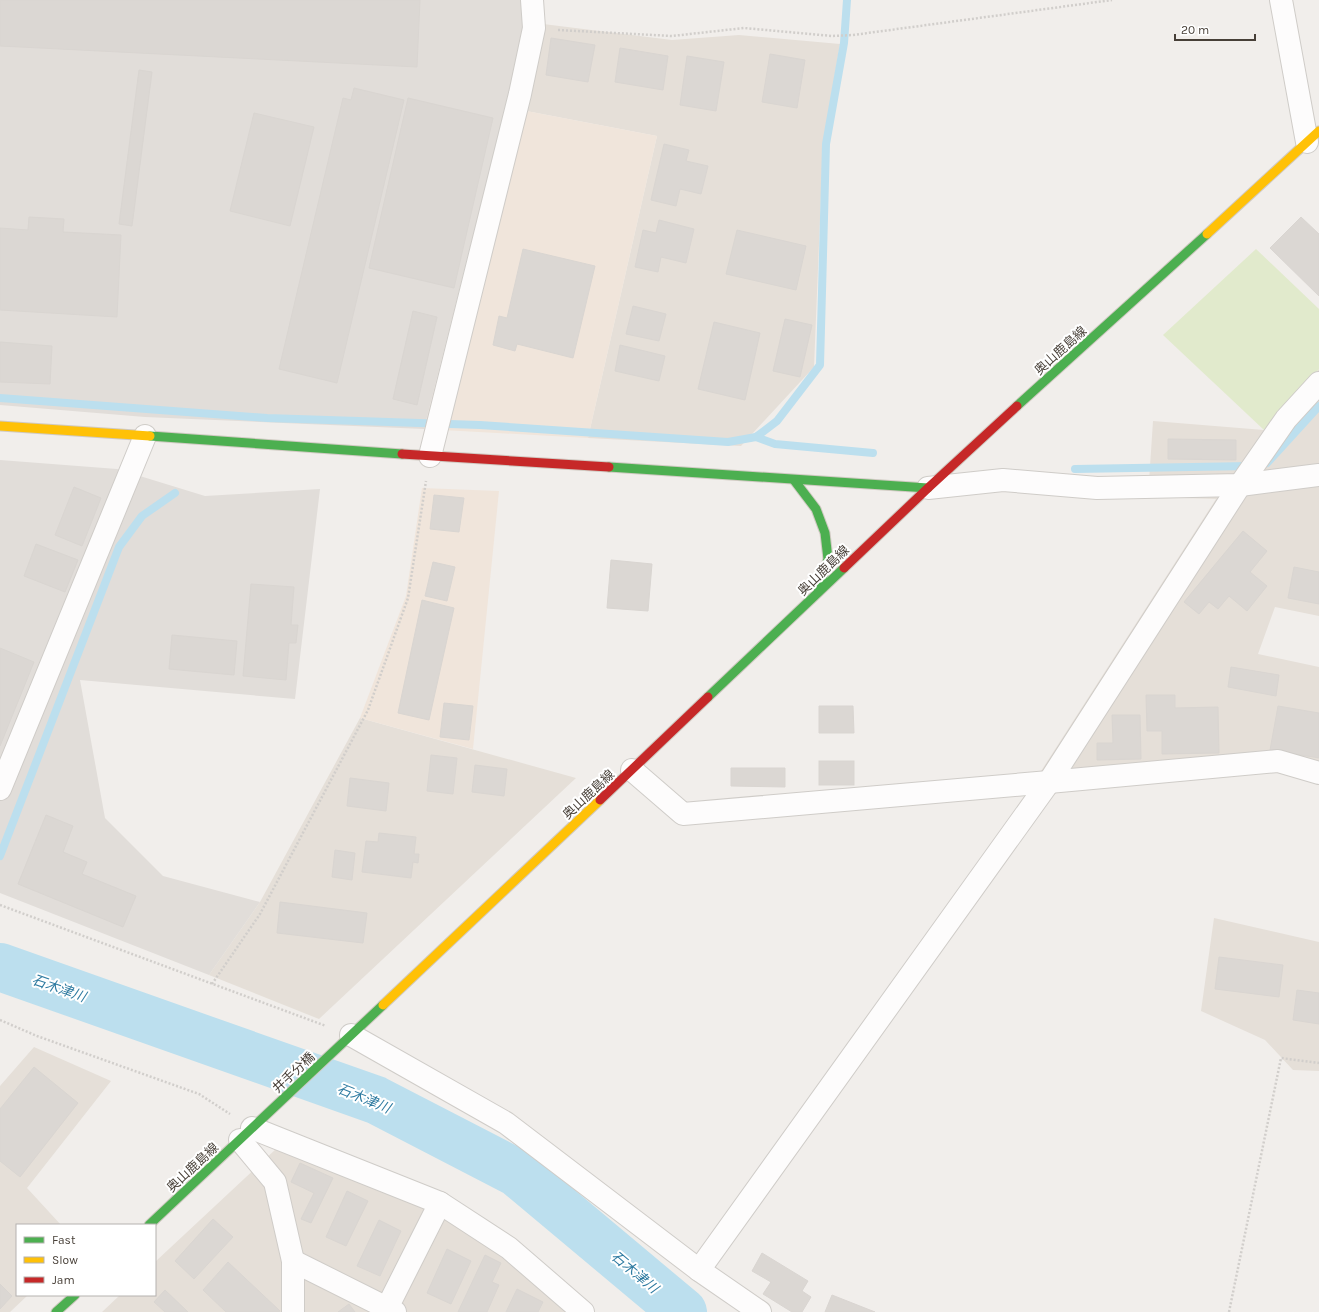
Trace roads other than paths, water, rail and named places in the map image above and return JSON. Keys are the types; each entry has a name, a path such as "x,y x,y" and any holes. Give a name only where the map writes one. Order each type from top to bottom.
{"main road":[{"name":"奥山鹿島線","path":"351,1035 928,488 1313,137"},
{"path":"0,426 430,456 928,488"},
{"path":"794,480 816,509 825,533 828,559 818,593"},
{"name":"井手分橋","path":"246,1134 351,1035"},
{"name":"奥山鹿島線","path":"150,1224 246,1134"},
{"path":"56,1312 74,1296"}],"street":[{"path":"430,456 520,94 534,28 532,0"},
{"path":"1281,0 1313,137"},
{"path":"699,1270 1049,782 1249,472 1286,419 1319,383"},
{"path":"0,790 145,436"},
{"path":"928,488 1003,480 1097,488 1249,472 1319,475"},
{"path":"632,770 684,814 1278,760 1319,773"},
{"path":"351,1035 506,1123 699,1270 760,1312"},
{"path":"246,1134 440,1203 509,1248 583,1312"},
{"path":"246,1134 275,1182 292,1261 293,1312"},
{"path":"292,1261 391,1310 440,1203"}],"waterway":[{"path":"0,398 267,418 480,425 728,442 756,437 777,421 820,365 826,144 844,43 847,0"},
{"path":"1267,463 1319,406"},
{"path":"756,437 775,444 873,453"},
{"path":"1075,469 1250,466"},
{"path":"0,856 119,547 142,516 175,493"},
{"name":"石木津川","path":"0,967 376,1100 517,1173 683,1312"}]}
